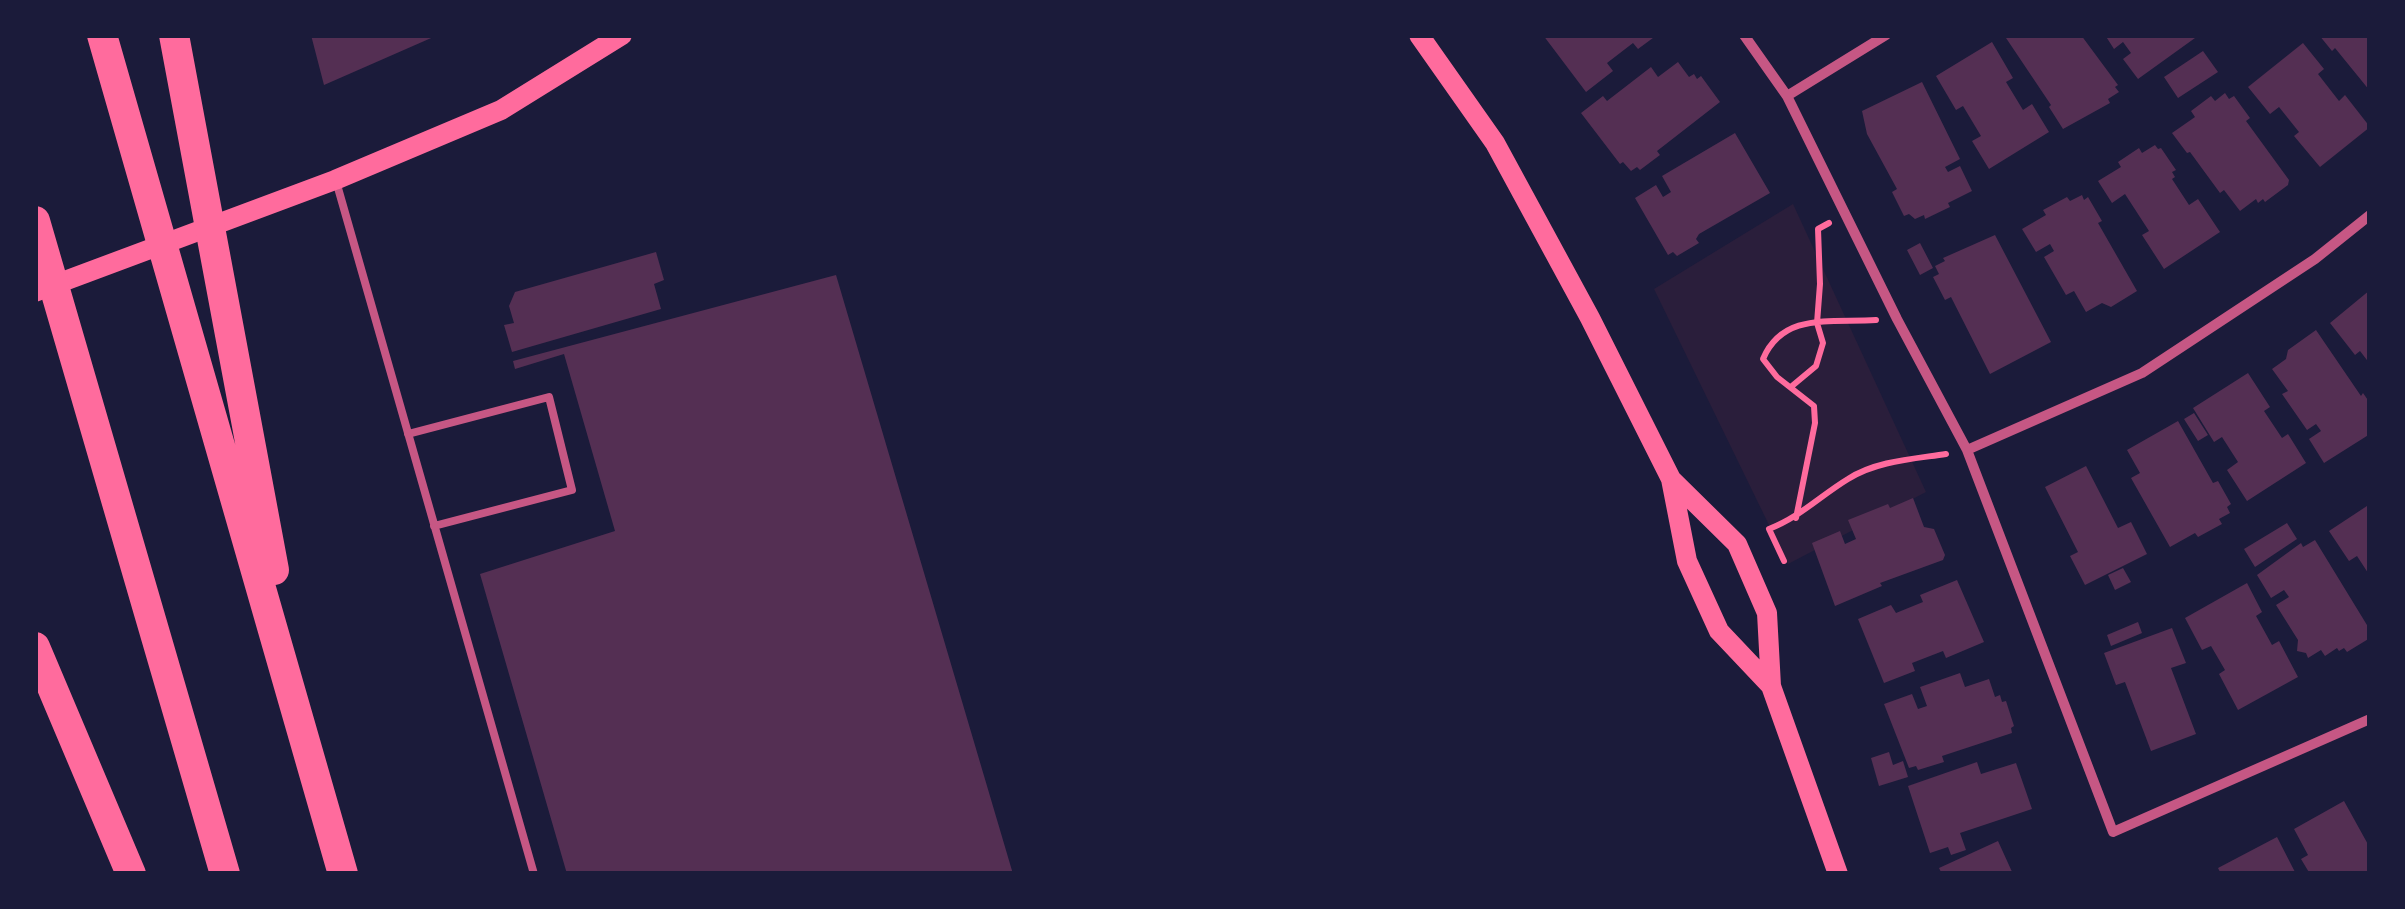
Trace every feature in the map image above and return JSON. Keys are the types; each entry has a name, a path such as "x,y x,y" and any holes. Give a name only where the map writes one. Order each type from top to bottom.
{"highway":[{"path":"102,35 344,874"},
{"path":"174,35 312,765"},
{"path":"35,221 225,874"},
{"path":"35,646 131,874"}],"main road":[{"path":"35,292 335,180 501,110 622,35"},
{"path":"1420,35 1494,142 1546,233 1671,479 1687,561 1719,632 1770,686"},
{"path":"1671,479 1737,544 1767,614 1770,686 1838,874"}],"street":[{"path":"1744,35 1787,96 1966,450 2113,832 2370,719"},
{"path":"1787,96 1886,35"},
{"path":"1966,450 2142,374 2315,259 2370,215"}],"lane":[{"path":"335,180 534,874"},
{"path":"408,434 549,396 572,490 434,526"}],"path":[{"path":"1792,386 1816,366 1823,343 1817,323 1818,229 1845,214"},
{"path":"1796,518 1814,406 1776,377 1763,359 1771,340 1789,327 1897,319"},
{"path":"1784,561 1769,529 1796,518 1850,477 1885,464 1966,450"}],"shaded area":[{"path":"1793,204 1926,492 1788,564 1654,289"}],"building":[{"path":"311,35 438,35 324,85"},
{"path":"1543,35 1657,35 1638,49 1633,43 1607,63 1613,71 1586,92"},
{"path":"2004,35 2081,35 2118,85 2115,87 2119,92 2108,99 2110,103 2063,129"},
{"path":"2105,35 2195,38 2138,79 2123,59 2131,53 2123,42 2114,49"},
{"path":"2319,35 2370,35 2370,91 2335,48 2332,51"},
{"path":"1992,42 2013,78 2006,82 2023,110 2032,104 2049,132 1989,169 1972,141 1981,136 1963,106 1956,110 1936,76"},
{"path":"2303,43 2324,69 2318,74 2339,101 2345,95 2370,127 2320,167 2294,136 2299,132 2279,107 2270,114 2248,87"},
{"path":"2203,51 2218,72 2178,98 2164,77"},
{"path":"1678,62 1689,77 1701,76 1720,102 1657,151 1660,155 1640,170 1637,167 1631,171 1623,162 1620,164 1581,113 1603,96 1607,101 1651,67 1658,77"},
{"path":"1922,82 1960,159 1945,167 1948,172 1960,166 1972,191 1948,203 1950,207 1925,219 1924,215 1915,219 1909,214 1904,216 1892,192 1897,189 1867,134 1862,111"},
{"path":"2225,93 2229,99 2234,96 2250,118 2246,121 2289,180 2288,185 2265,202 2263,199 2258,203 2256,199 2240,211 2224,190 2220,193 2172,133 2195,117 2191,111 2211,96 2215,101"},
{"path":"1735,133 1770,193 1699,234 1699,243 1677,256 1673,252 1668,255 1635,198 1656,185 1663,197 1671,192 1662,176"},
{"path":"2155,145 2176,170 2172,179 2189,205 2198,199 2220,232 2164,269 2142,235 2149,231 2125,194 2112,203 2098,181 2121,167 2118,162 2139,148 2142,153"},
{"path":"2082,195 2084,200 2088,197 2102,221 2098,223 2137,291 2111,307 2102,303 2086,312 2074,291 2066,295 2044,257 2054,251 2050,244 2036,252 2022,229 2046,215 2043,210 2067,197 2070,201"},
{"path":"1995,235 2051,342 1990,374 1951,297 1945,300 1933,277 1939,274 1935,266 1945,261 1943,258"},
{"path":"1920,243 1933,268 1920,275 1907,250"},
{"path":"656,252 664,280 654,284 661,309 512,352 504,325 514,323 509,306 515,292"},
{"path":"836,275 1013,874 567,874 480,574 615,531 564,354 515,369 513,361"},
{"path":"2370,290 2370,364 2360,351 2355,355 2330,323"},
{"path":"2316,330 2361,396 2363,393 2370,403 2370,434 2324,463 2309,439 2321,431 2316,424 2307,430 2282,394 2288,391 2272,369 2286,359 2288,350"},
{"path":"2248,373 2270,407 2264,411 2282,438 2288,434 2306,463 2247,501 2227,470 2238,462 2222,437 2214,442 2193,408"},
{"path":"2194,413 2208,435 2198,441 2184,419"},
{"path":"2178,421 2213,483 2218,481 2231,504 2227,507 2230,513 2219,519 2222,524 2170,547 2131,478 2140,473 2127,450"},
{"path":"2086,466 2118,528 2131,522 2147,554 2085,585 2070,556 2078,552 2045,487"},
{"path":"1913,498 1924,527 1934,529 1945,555 1943,560 1880,583 1882,586 1835,606 1812,543 1840,531 1845,544 1856,539 1848,520"},
{"path":"2370,504 2370,576 2357,556 2349,561 2329,531"},
{"path":"2287,523 2297,539 2255,567 2244,549"},
{"path":"2315,540 2370,630 2370,638 2347,652 2337,648 2325,656 2321,650 2308,658 2306,653 2297,651 2298,640 2276,605 2289,597 2284,590 2271,598 2257,575 2301,543 2303,547"},
{"path":"2123,568 2131,582 2115,590 2108,575"},
{"path":"1957,580 1984,642 1946,658 1943,651 1912,663 1915,671 1884,683 1858,619 1891,605 1896,613 1923,602 1920,595"},
{"path":"2247,583 2262,612 2256,616 2272,645 2279,641 2298,677 2238,710 2219,674 2225,670 2211,646 2202,650 2185,618"},
{"path":"2138,622 2142,633 2111,646 2107,635"},
{"path":"2172,628 2186,663 2171,668 2196,734 2151,751 2125,682 2116,685 2104,653"},
{"path":"1960,673 1965,687 1989,679 1995,697 2000,695 2002,702 2006,701 2014,726 2012,733 1942,756 1944,762 1918,770 1916,766 1909,768 1884,704 1912,694 1918,709 1927,706 1920,687"},
{"path":"1889,752 1893,765 1903,761 1908,777 1879,786 1871,758"},
{"path":"1977,762 1981,774 2016,763 2032,809 1960,833 1966,850 1951,855 1948,847 1930,853 1908,786"},
{"path":"2344,801 2370,848 2370,874 2310,874 2301,859 2308,855 2294,829"},
{"path":"2277,837 2296,874 2221,874 2218,868"},
{"path":"1998,841 2013,874 1942,874 1939,868"}]}
